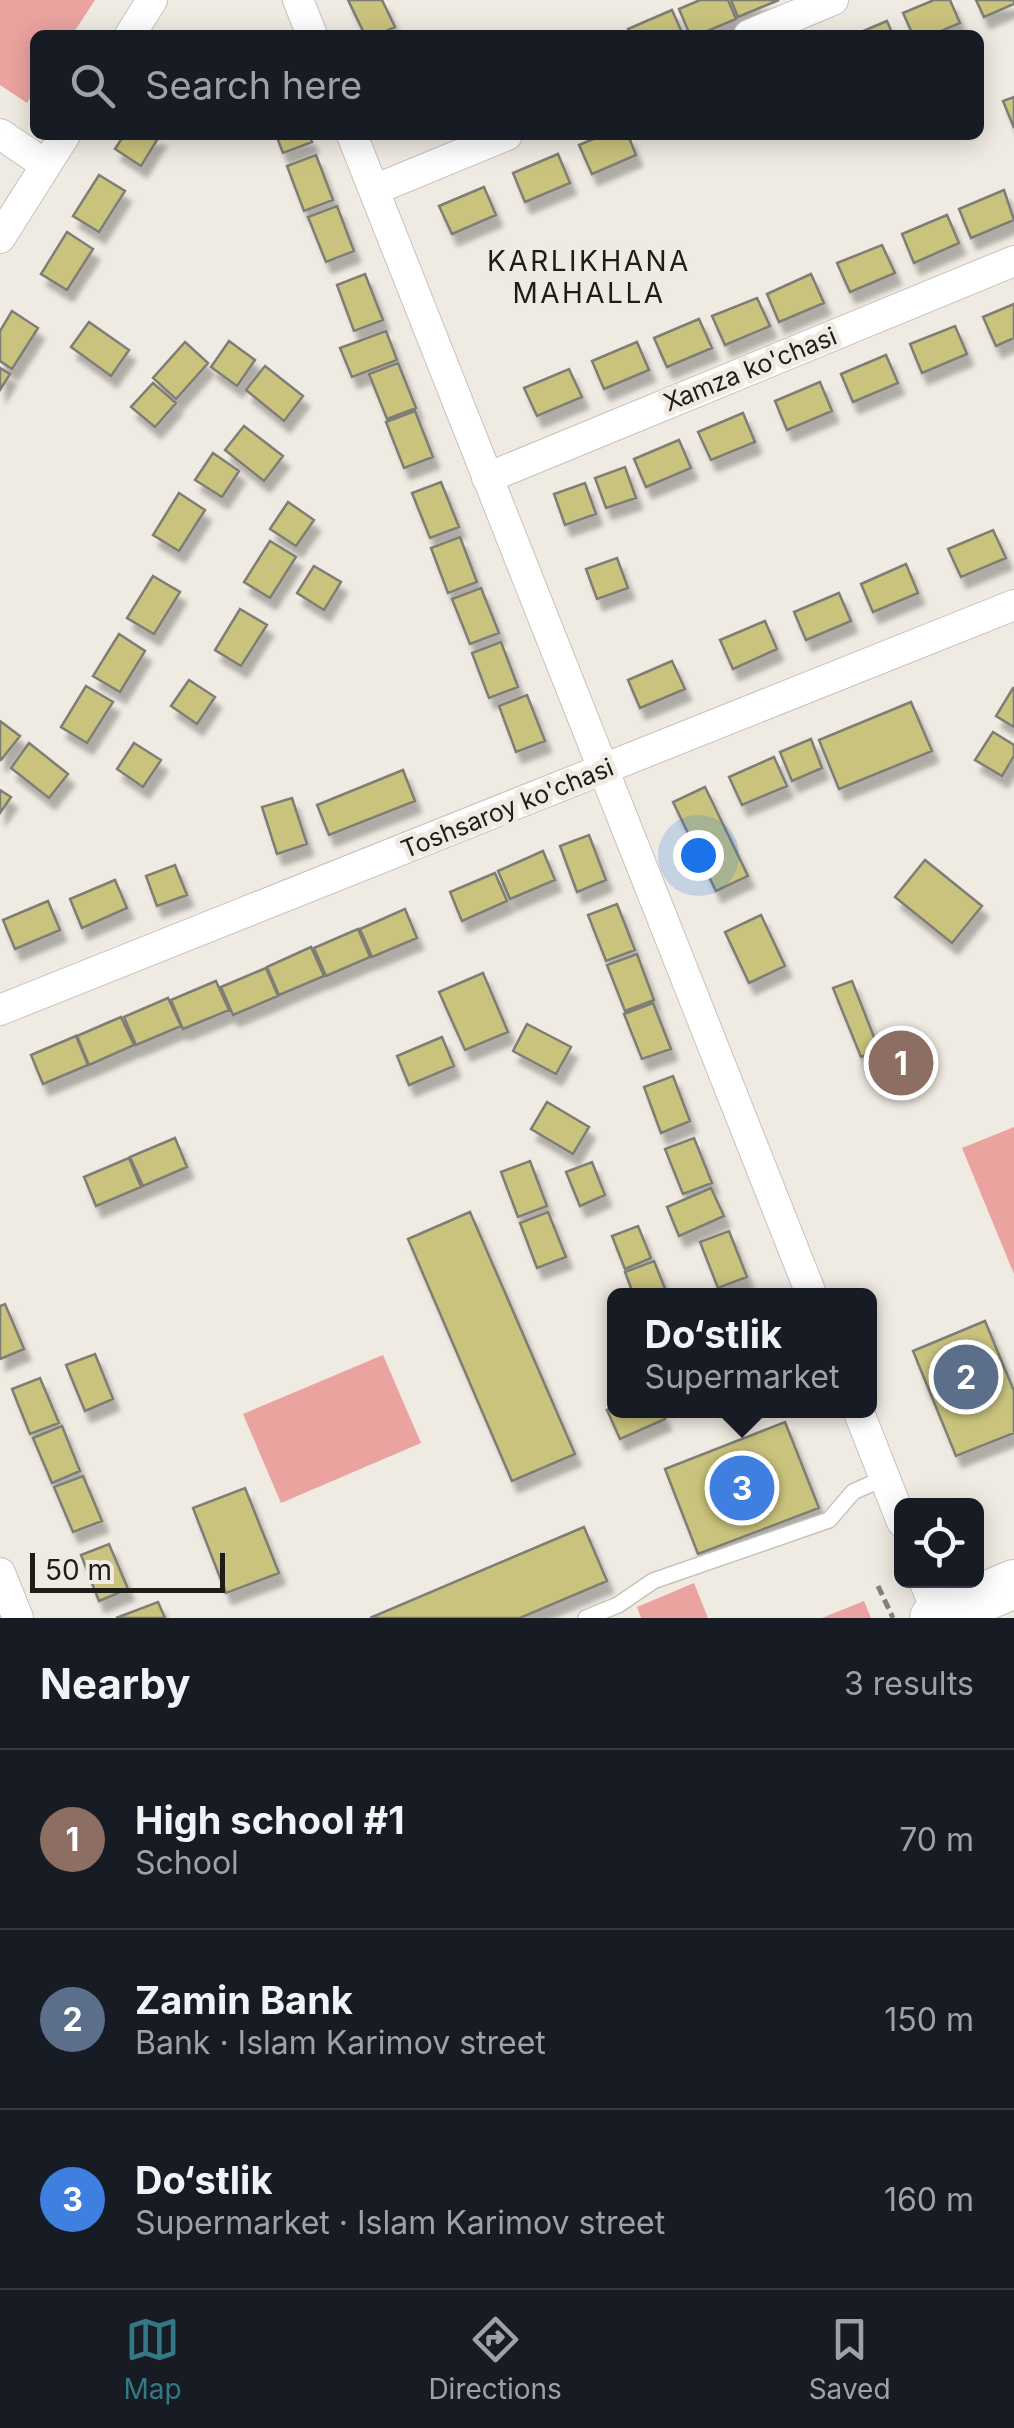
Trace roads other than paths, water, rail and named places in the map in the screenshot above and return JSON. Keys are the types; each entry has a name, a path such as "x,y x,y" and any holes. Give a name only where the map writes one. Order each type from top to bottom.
{"main road":[{"path":"926,1610 1014,1584"}],"street":[{"path":"133,30 152,0"},
{"path":"298,0 310,30"},
{"path":"760,30 833,0"},
{"path":"0,134 46,164"},
{"path":"0,238 62,140"},
{"path":"354,140 809,1288"},
{"path":"374,190 495,140"},
{"name":"Xamza ko'chasi","path":"487,478 1014,261"},
{"name":"Toshsaroy ko'chasi","path":"0,1010 1014,605"},
{"path":"861,1418 894,1502"},
{"path":"0,1572 18,1618"}],"lane":[{"path":"586,1618 618,1605 653,1581 829,1520 853,1492 884,1478"}],"place":[{"name":"High school #1","path":"901,1063"},
{"name":"Zamin Bank","path":"966,1377"},
{"name":"Do‘stlik","path":"742,1488"}],"district":[{"name":"KARLIKHANA MAHALLA","path":"589,277"}]}
